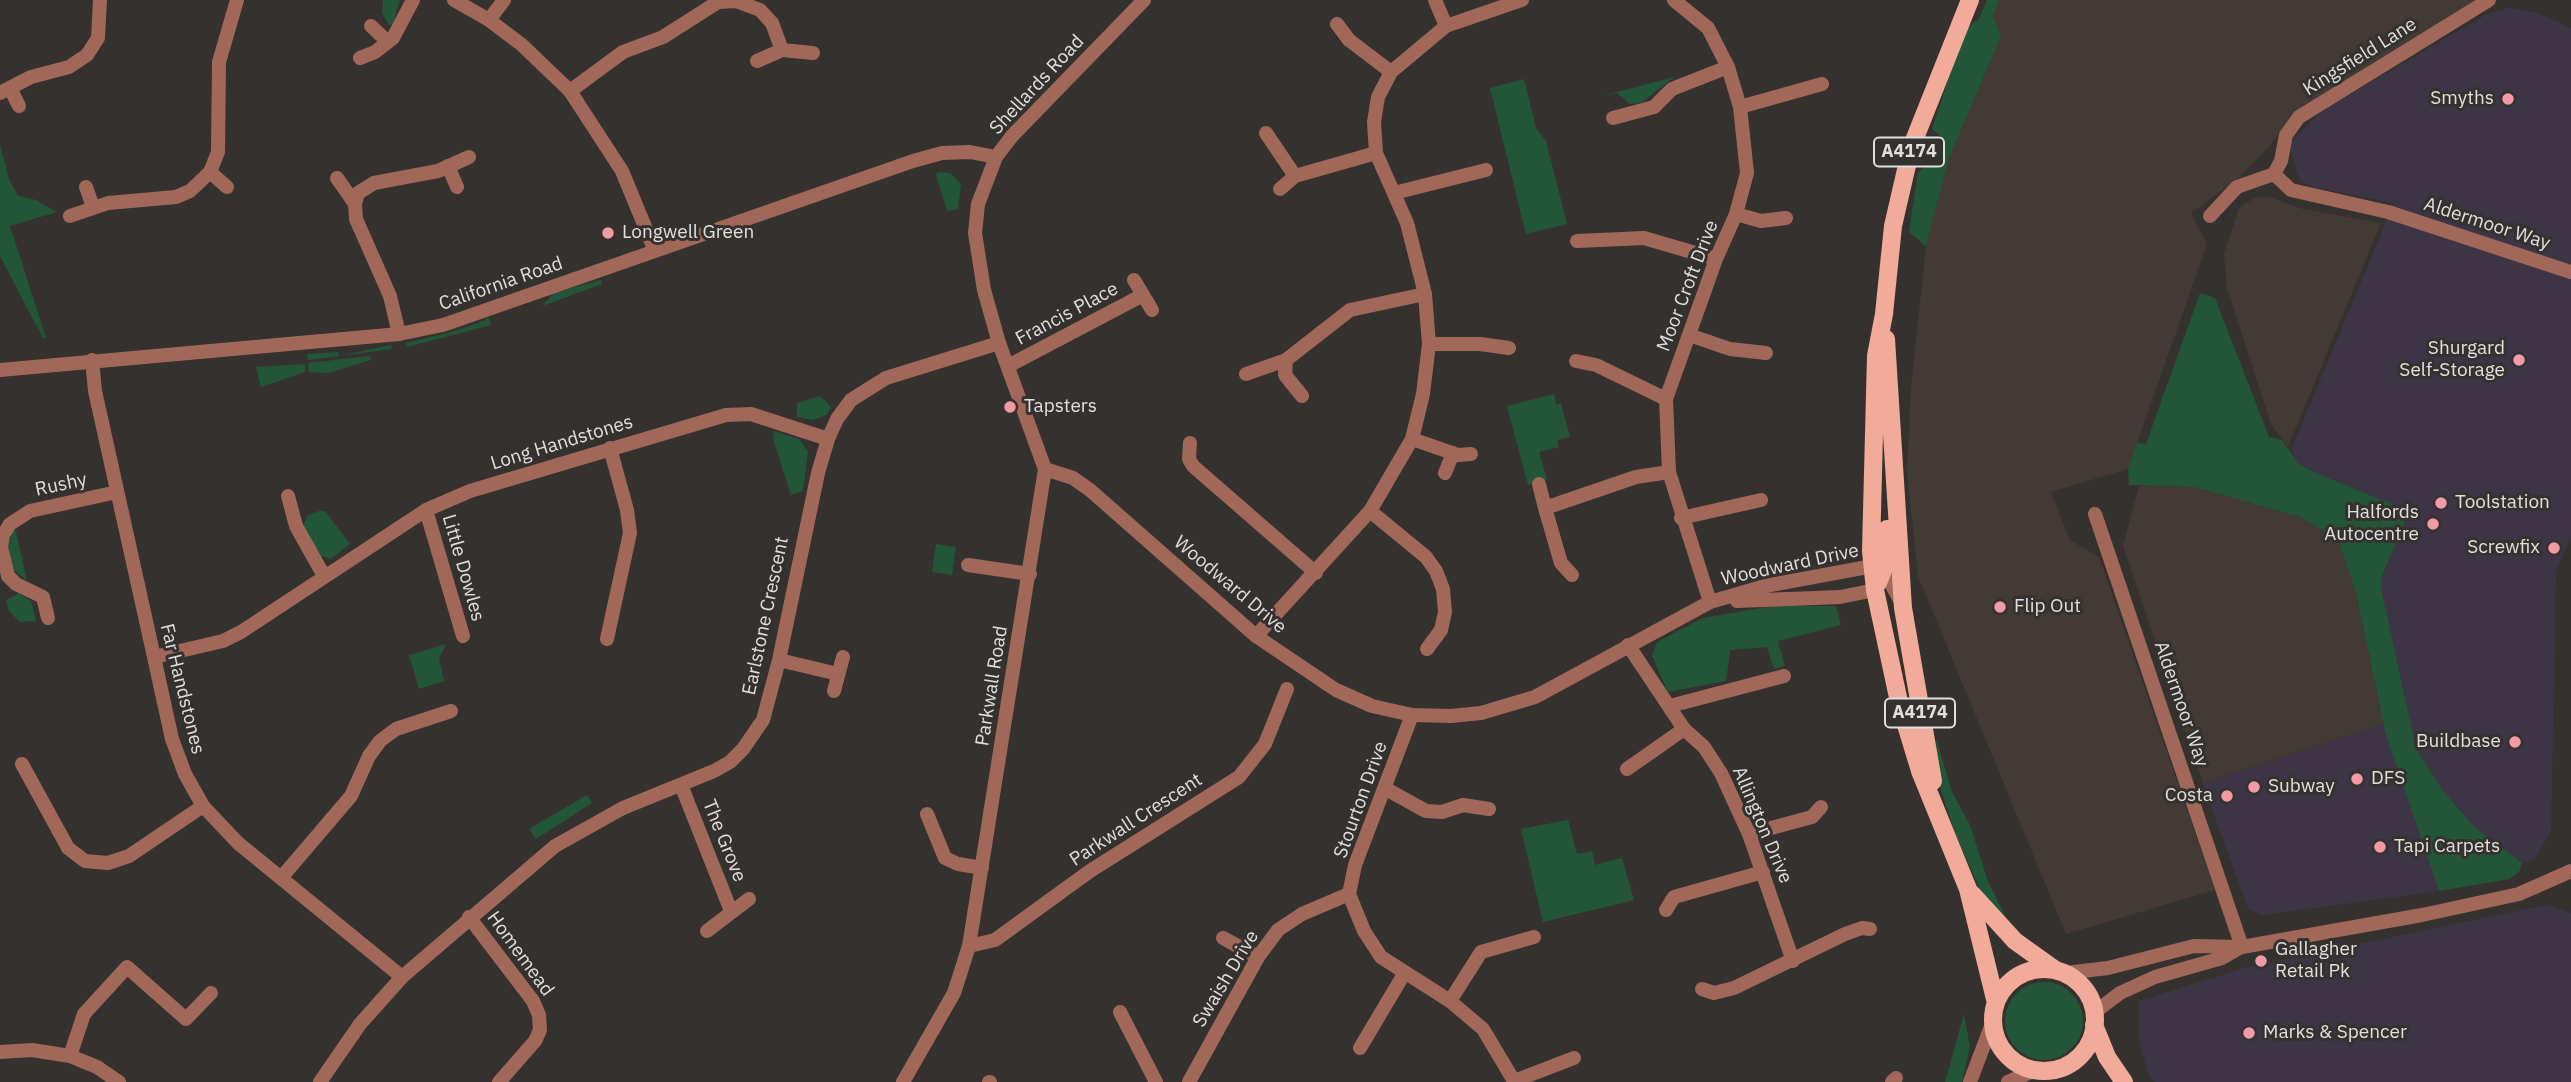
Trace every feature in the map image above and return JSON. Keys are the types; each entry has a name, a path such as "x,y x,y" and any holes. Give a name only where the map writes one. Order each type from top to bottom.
{"main road":[{"name":"A4174","path":"1970,0 1910,148 1893,226 1875,370 1871,484 1877,576 1899,702 1920,771 1968,889 1994,1012 1996,1037 2004,1052 2018,1064 2065,1082"},
{"name":"A4174","path":"1884,314 1902,603 1941,822"},
{"name":"A4174","path":"1877,576 1887,545 1886,491 1892,425"},
{"name":"A4174","path":"1968,889 2015,942 2076,979 2090,996 2107,1057 2123,1082"},
{"path":"1994,1012 2005,987 2017,976 2043,969 2061,972"},
{"path":"2041,1071 2064,1067 2085,1052 2093,1037 2095,1019"}],"street":[{"path":"19,106 5,90 31,77 69,67 87,55 98,38 100,0"},
{"path":"70,216 93,207 176,197 190,191 210,172 218,152 219,62 237,0"},
{"path":"360,58 375,52 388,42 403,22 413,0"},
{"path":"454,0 489,20 522,45 570,91 622,172 655,251"},
{"path":"489,20 503,0"},
{"name":"Shellards Road","path":"984,290 975,233 978,204 996,157 1144,0"},
{"path":"1435,0 1446,26"},
{"path":"1256,636 1370,511 1412,439 1423,394 1429,344 1425,294 1420,264 1376,153 1374,122 1378,97 1391,72 1446,26 1522,0"},
{"name":"Moor Croft Drive","path":"1674,0 1709,28 1728,67 1740,107 1747,173 1736,214 1716,259 1666,399 1669,472 1681,518 1710,603"},
{"name":"Kingsfield Lane","path":"2274,174 2281,161 2286,135 2299,117 2489,0"},
{"path":"570,91 623,52 663,37 718,2 736,1 760,10 772,23 782,50"},
{"path":"1336,24 1349,40 1391,72"},
{"path":"371,26 388,42"},
{"path":"757,61 782,50 813,53"},
{"path":"1613,118 1654,107 1672,89 1728,67"},
{"path":"1740,107 1822,84"},
{"path":"1265,133 1295,176"},
{"name":"California Road","path":"0,370 399,334 443,325 942,153 970,152 996,157"},
{"path":"1280,189 1295,176 1376,153"},
{"path":"399,334 390,296 356,219 355,204 358,193 374,183 449,166 469,157"},
{"path":"449,166 457,187"},
{"path":"1394,193 1486,170"},
{"path":"210,172 227,187"},
{"path":"2210,216 2237,187 2274,174"},
{"name":"Aldermoor Way","path":"2274,174 2291,190 2388,212 2571,272"},
{"path":"337,178 355,204"},
{"path":"86,187 93,207"},
{"path":"1736,214 1761,221 1786,218"},
{"path":"1577,241 1644,238 1716,259"},
{"name":"Francis Place","path":"1134,280 1152,310"},
{"name":"Parkwall Road","path":"902,1082 954,993 969,946 1045,469 999,343 984,290"},
{"path":"1246,374 1286,360 1350,310 1425,294"},
{"name":"Francis Place","path":"1008,366 1143,295"},
{"path":"1689,335 1730,349 1766,353"},
{"name":"Earlstone Crescent","path":"320,1082 360,1024 402,977 555,846 588,825 730,762 743,749 763,720 828,439 851,400 886,378 999,343"},
{"path":"1429,344 1480,344 1509,348"},
{"name":"Far Handstones","path":"92,360 117,492 178,757 203,806 238,843 402,977"},
{"path":"1286,360 1285,375 1302,396"},
{"path":"1576,361 1596,365 1666,399"},
{"name":"Long Handstones","path":"153,657 223,641 426,510 470,491 726,415 751,414 828,439"},
{"path":"1412,439 1453,453 1471,454"},
{"path":"1190,443 1188,459 1193,466 1316,573"},
{"path":"607,639 630,533 627,510 610,448"},
{"path":"1445,472 1453,453"},
{"name":"Woodward Drive","path":"1045,469 1073,478 1090,490 1256,636 1336,690 1372,706 1412,715 1451,716 1481,713 1524,700 1710,603 1765,586 1877,576"},
{"path":"1545,509 1636,477 1669,472"},
{"path":"1539,484 1561,563 1572,575"},
{"name":"Rushy","path":"48,618 43,597 16,584 8,576 1,547 3,535 10,524 30,512 117,492"},
{"path":"288,496 296,526 324,576"},
{"path":"1681,518 1762,500"},
{"name":"Little Dowles","path":"426,510 463,636"},
{"path":"1370,511 1426,557 1436,571 1443,589 1444,612 1441,630 1427,649"},
{"name":"Aldermoor Way","path":"2095,514 2242,947"},
{"path":"968,565 1030,574"},
{"name":"Woodward Drive","path":"1710,603 1840,597 1877,576"},
{"name":"Woodward Drive","path":"1877,576 1902,603"},
{"name":"Allington Drive","path":"1628,645 1684,729 1704,747 1721,773 1749,834 1793,961"},
{"path":"834,691 843,657"},
{"path":"779,660 838,674"},
{"path":"1670,706 1784,676"},
{"name":"Parkwall Crescent","path":"969,946 995,940 1090,871 1239,777 1265,744 1287,689"},
{"path":"281,878 351,796 369,755 380,741 396,729 451,711"},
{"name":"Stourton Drive","path":"1349,894 1361,846 1386,789 1412,715"},
{"path":"1627,769 1684,729"},
{"path":"22,764 51,812 68,848 85,861 108,863 129,856 203,806"},
{"name":"The Grove","path":"681,785 731,911"},
{"path":"1386,789 1426,811 1442,812 1463,805 1489,809"},
{"path":"1749,834 1812,817 1821,807"},
{"path":"927,814 945,858 958,864 982,868"},
{"path":"2061,972 2108,968 2194,946 2242,947 2519,894 2571,871"},
{"path":"1667,910 1674,897 1763,872"},
{"path":"1349,894 1373,948 1404,974 1450,1001 1483,1029 1513,1081 1574,1058"},
{"name":"Swaish Drive","path":"1189,1082 1258,957 1289,921 1349,894"},
{"name":"The Grove","path":"706,931 749,899"},
{"name":"Homemead","path":"469,917 533,1001 540,1015 540,1030 535,1041 499,1082"},
{"path":"1702,989 1714,993 1734,988 1845,934 1862,928 1870,929"},
{"path":"1450,1001 1480,951 1534,937"},
{"path":"1223,938 1258,957"},
{"path":"2095,1019 2120,993 2155,977 2222,958 2242,947"},
{"path":"70,1056 83,1014 127,967 186,1018 211,993"},
{"path":"1360,1048 1404,974"},
{"path":"1120,1012 1156,1082"},
{"path":"1970,1082 1994,1012"},
{"path":"0,1052 32,1050 70,1056 97,1067 119,1082"},
{"path":"2007,1082 2041,1071"}],"shaded area":[{"path":"1999,0 2477,0 2291,115 2272,143 2239,178 2191,213 2207,244 2128,469 2051,492 2070,540 2099,557 2215,890 2066,934 1918,576 1907,471 1911,387 1926,246 1948,161 2001,36 1993,16"},
{"path":"2509,8 2535,12 2571,28 2571,536 2556,571 2551,832 2535,858 2522,863 2473,826 2441,788 2416,749 2381,588 2382,576 2409,511 2311,471 2298,463 2291,450 2394,203 2313,187 2300,181 2290,149 2294,138 2322,111 2487,14"},
{"path":"2269,197 2303,209 2381,223 2288,447 2271,424 2227,288 2224,254 2239,208 2254,198"},
{"path":"2139,486 2194,487 2300,517 2338,539 2356,593 2383,724 2203,783 2123,546"},
{"path":"2383,724 2439,891 2262,915 2248,909 2203,783"},
{"path":"2547,905 2571,913 2571,1082 2155,1082 2149,1076 2139,1041 2139,1001 2247,967"}],"green space":[{"path":"383,0 400,0 393,24 389,25 382,13"},
{"path":"1987,0 1999,0 1993,16 2001,36 1948,161 1926,246 1909,232 1918,173 1937,154 1942,138 1932,129 1965,29 1979,19"},
{"path":"1674,77 1641,103 1630,104 1617,93 1602,96"},
{"path":"1524,79 1536,128 1546,141 1567,224 1526,234 1490,88"},
{"path":"0,145 9,179 18,196 36,200 57,212 10,226 46,338 43,338 0,256"},
{"path":"938,172 950,173 961,184 958,209 947,211 936,175"},
{"path":"601,280 602,284 542,306 554,293"},
{"path":"2200,293 2215,298 2269,437 2282,440 2298,463 2311,471 2409,511 2382,576 2381,588 2416,749 2441,788 2473,826 2522,863 2519,872 2509,879 2439,891 2385,732 2356,593 2338,539 2300,517 2194,487 2129,485 2128,469 2137,443 2146,444"},
{"path":"488,316 491,325 407,347 406,343 455,331 484,321"},
{"path":"391,345 392,349 340,356"},
{"path":"338,352 339,356 308,360 307,354"},
{"path":"370,356 371,360 328,373 309,372 308,363"},
{"path":"305,364 305,372 261,387 256,367"},
{"path":"1554,394 1556,404 1561,404 1570,437 1557,440 1559,447 1539,452 1547,480 1528,485 1507,406"},
{"path":"820,396 831,407 826,415 813,420 797,417 797,403"},
{"path":"774,431 799,439 808,451 803,491 791,495 773,439"},
{"path":"325,511 350,544 331,559 318,555 303,526 307,516"},
{"path":"14,529 27,581 13,569 8,545"},
{"path":"936,544 956,547 952,575 932,572"},
{"path":"19,593 31,601 36,621 20,622 9,611 6,600"},
{"path":"1773,606 1836,606 1841,625 1778,641 1785,666 1774,669 1767,647 1730,650 1726,681 1668,692 1652,656 1657,642 1703,618"},
{"path":"446,644 439,658 444,681 419,689 409,655"},
{"path":"1936,738 1952,792 1970,825 1988,882 2011,927 1982,894 1956,836 1939,784"},
{"path":"587,795 592,803 536,839 530,830 532,827"},
{"path":"1568,820 1577,854 1592,851 1595,865 1622,858 1634,900 1543,922 1521,829"},
{"path":"2044,982 2059,985 2072,993 2080,1006 2083,1021 2080,1036 2072,1049 2059,1057 2044,1060 2029,1057 2016,1049 2008,1036 2005,1021 2008,1006 2016,993 2029,985"},
{"path":"1964,1014 1970,1047 1962,1082 1945,1082"}],"place":[{"name":"Smyths","path":"2508,99"},
{"name":"Longwell Green","path":"608,233"},
{"name":"Shurgard Self-Storage","path":"2519,360"},
{"name":"Tapsters","path":"1010,407"},
{"name":"Toolstation","path":"2441,503"},
{"name":"Halfords Autocentre","path":"2433,524"},
{"name":"Screwfix","path":"2554,548"},
{"name":"Flip Out","path":"2000,607"},
{"name":"Buildbase","path":"2515,742"},
{"name":"DFS","path":"2357,779"},
{"name":"Subway","path":"2254,787"},
{"name":"Costa","path":"2227,796"},
{"name":"Tapi Carpets","path":"2380,847"},
{"name":"Gallagher Retail Pk","path":"2261,961"},
{"name":"Marks & Spencer","path":"2249,1033"}]}
